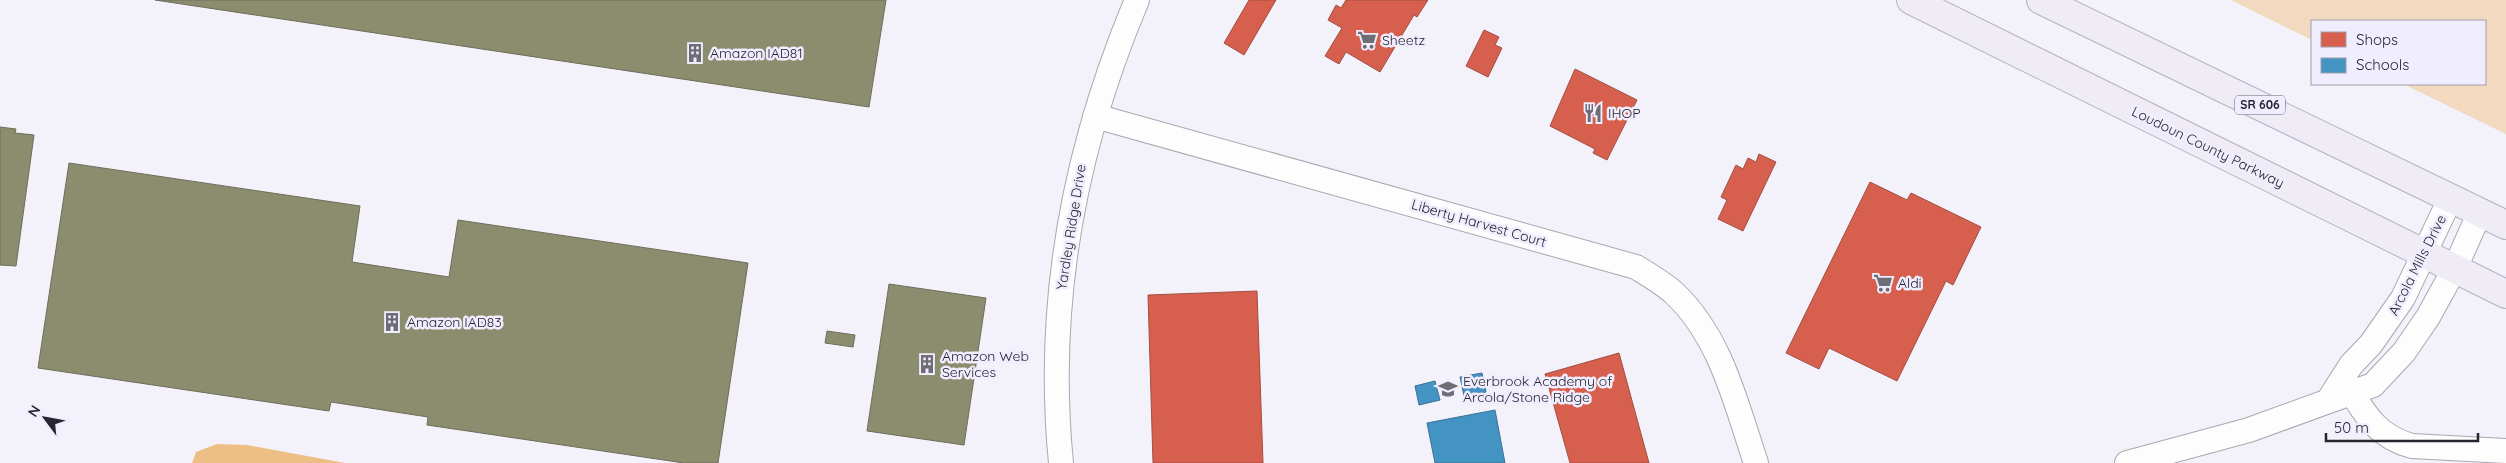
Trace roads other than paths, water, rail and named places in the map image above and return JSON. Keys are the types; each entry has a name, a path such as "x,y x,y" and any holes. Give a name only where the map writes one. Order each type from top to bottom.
{"main road":[{"name":"Loudoun County Parkway","path":"1911,0 2506,294"},
{"name":"SR 606","path":"2040,0 2506,225"}],"street":[{"name":"Yardley Ridge Drive","path":"1061,463 1056,376 1059,305 1072,210 1081,161 1094,116 1137,0"},
{"name":"Liberty Harvest Court","path":"1094,116 1636,267 1674,293 1710,340 1724,368 1756,463"},
{"name":"Arcola Mills Drive","path":"2348,386 2351,364 2380,333 2403,298 2451,197"},
{"path":"2127,463 2289,418 2328,401 2348,386 2373,385 2404,352 2428,317 2455,268 2480,212"},
{"path":"2348,386 2380,432 2400,443 2412,446 2506,451"}],"place":[{"name":"Sheetz","path":"1367,40"},
{"name":"Amazon IAD81","path":"695,53"},
{"name":"IHOP","path":"1593,113"},
{"name":"Aldi","path":"1883,283"},
{"name":"Amazon IAD83","path":"392,322"},
{"name":"Amazon Web Services","path":"927,364"},
{"name":"Everbrook Academy of Arcola/Stone Ridge","path":"1448,389"}]}
